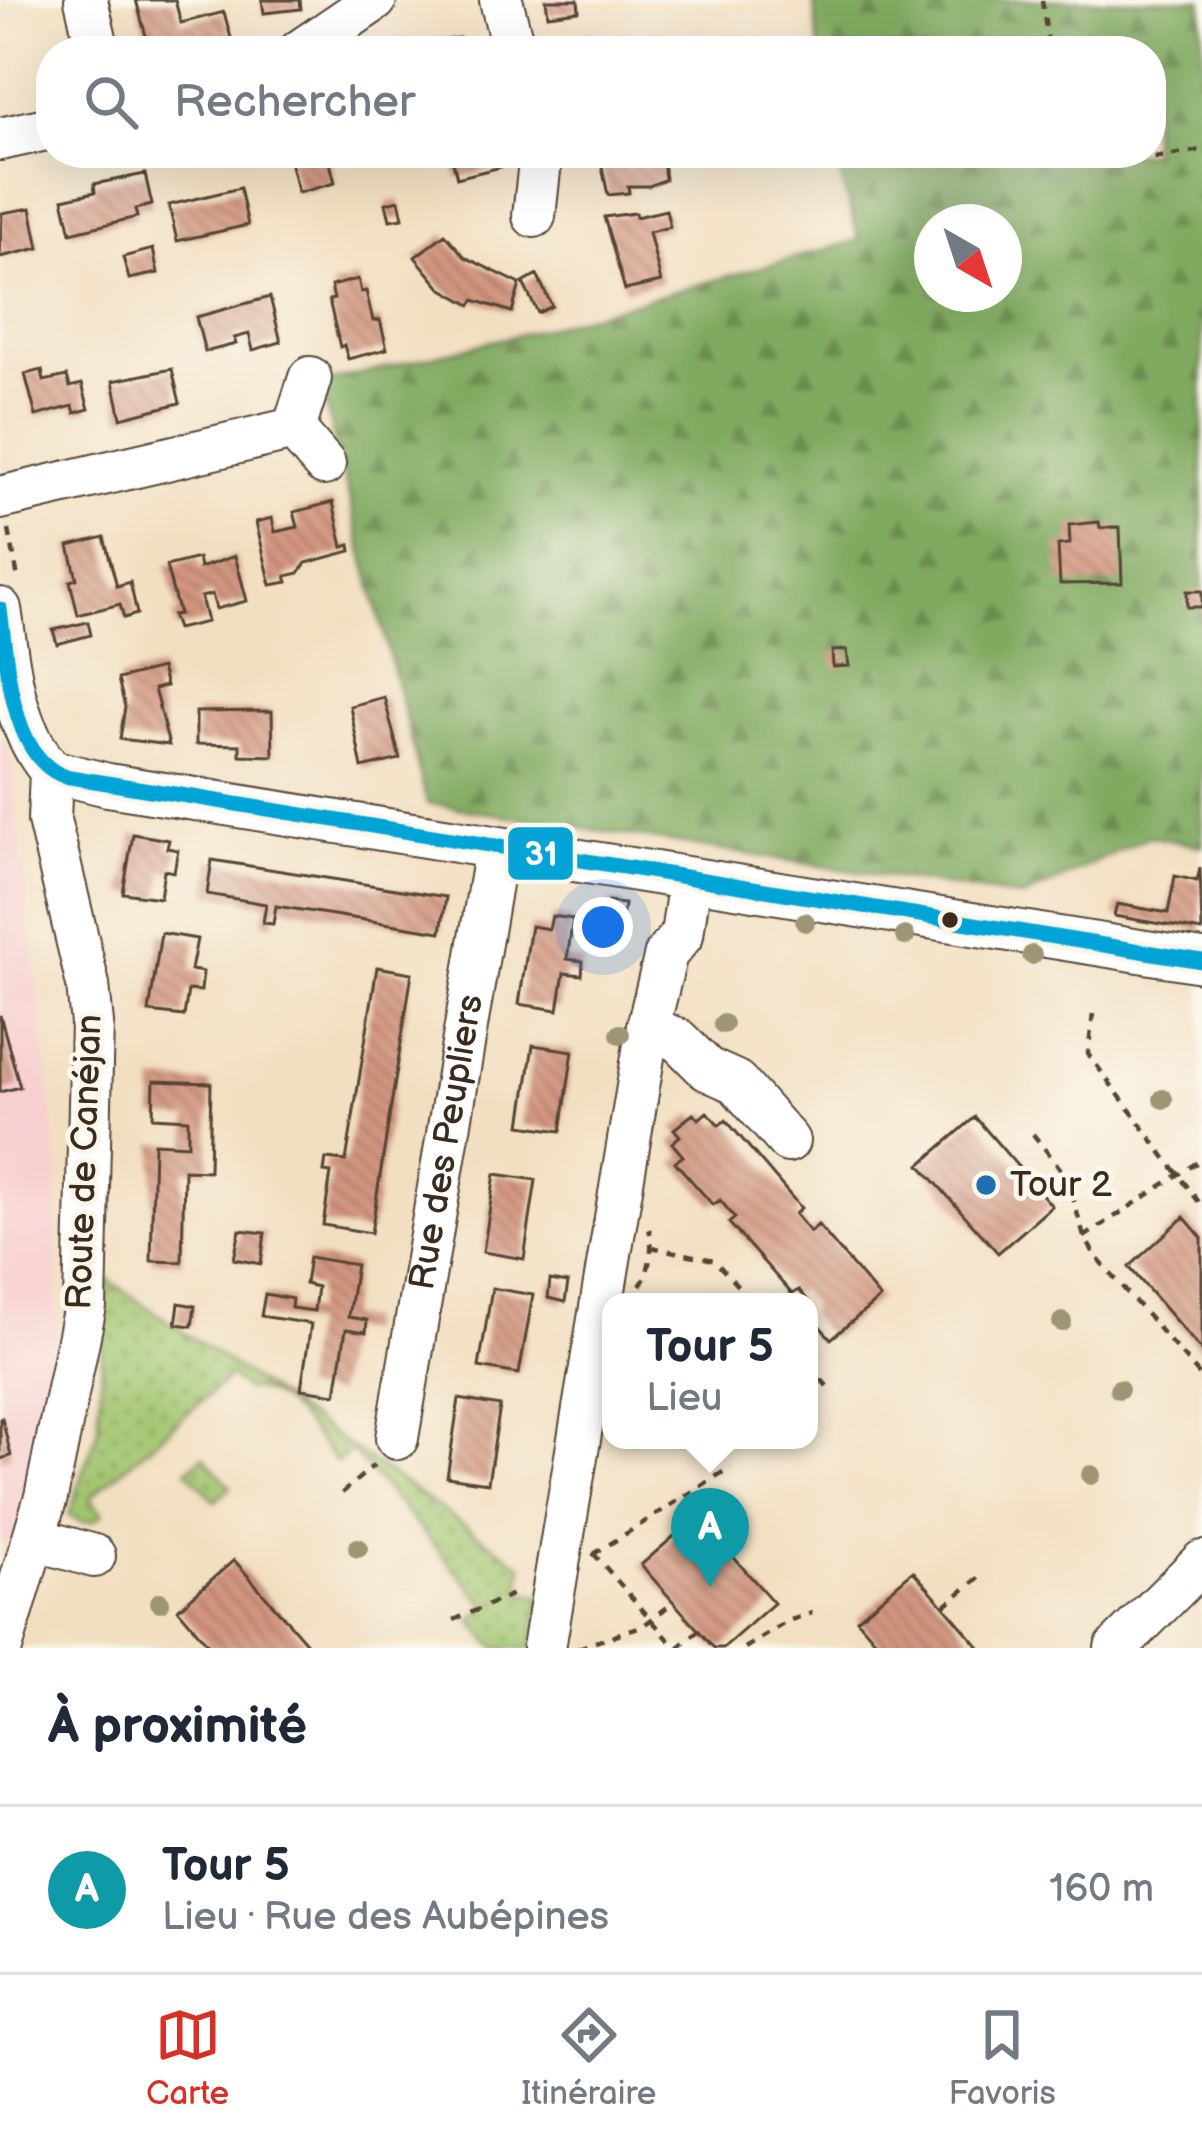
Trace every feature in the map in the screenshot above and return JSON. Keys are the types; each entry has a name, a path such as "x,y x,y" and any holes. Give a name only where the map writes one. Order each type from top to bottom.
{"street":[{"path":"86,0 94,36"},
{"path":"322,36 375,0"},
{"path":"501,0 510,36"},
{"path":"0,139 36,131"},
{"path":"534,216 539,168"},
{"path":"294,430 310,378"},
{"path":"294,430 324,464"},
{"path":"1,497 294,430"},
{"name":"Route de Canéjan","path":"1,1648 38,1528 85,1306 92,1024 88,985 49,820 16,709 10,597"},
{"path":"27,755 108,785 1202,961"},
{"name":"Rue des Peupliers","path":"397,1438 496,848"},
{"path":"604,1293 648,1027 666,954 682,935 676,876"},
{"path":"648,1027 678,1040 707,1069 736,1082 788,1142"},
{"path":"544,1648 576,1562 566,1521 602,1305"},
{"path":"38,1528 96,1546"},
{"path":"1116,1648 1202,1562"}],"path":[{"path":"1042,0 1047,36"},
{"path":"1166,156 1202,150"},
{"path":"1,497 10,597"},
{"path":"1093,1013 1088,1054 1202,1206"},
{"path":"1033,1134 1067,1177 1084,1237 1097,1258 1202,1378"},
{"path":"1084,1237 1202,1159"},
{"path":"613,1239 714,1260 744,1293"},
{"path":"818,1376 827,1386"},
{"path":"342,1493 397,1438"},
{"path":"454,1620 576,1562 731,1467"},
{"path":"566,1521 576,1562 652,1621 677,1648 699,1630"},
{"path":"944,1606 981,1576"},
{"path":"578,1648 652,1621 674,1602"},
{"path":"745,1648 788,1621 812,1613"}],"shaded area":[{"path":"0,728 11,762 58,1169 56,1334 24,1536 0,1541"}],"green space":[{"path":"814,0 1202,0 1202,846 1149,836 1023,898 427,803 320,384 529,332 859,240 838,168 1166,168 1166,36 818,36"},
{"path":"107,1279 523,1566 520,1592 541,1596 532,1648 495,1648 472,1621 487,1606 352,1451 336,1462 284,1404 258,1390 245,1390 230,1376 90,1498 103,1514 82,1522 69,1515 98,1430"},
{"path":"203,1456 231,1487 215,1501 187,1470"}],"building":[{"path":"136,0 175,0 181,23 224,12 230,36 146,36"},
{"path":"262,0 300,0 301,9 264,13"},
{"path":"546,0 578,0 579,11 548,15"},
{"path":"292,168 331,168 335,183 298,193"},
{"path":"455,168 497,168 457,178"},
{"path":"602,168 664,168 665,179 649,186 628,186 629,193 608,195"},
{"path":"145,174 152,205 135,209 137,217 71,233 63,199 95,192 94,184"},
{"path":"240,188 248,225 177,241 169,205"},
{"path":"399,200 403,218 390,220 386,203"},
{"path":"31,208 39,248 0,257 2,213"},
{"path":"666,210 670,227 649,232 661,282 625,290 604,217"},
{"path":"445,234 465,257 520,284 512,312 474,300 471,305 441,288 415,257"},
{"path":"153,249 158,273 129,279 123,257"},
{"path":"537,275 552,306 538,313 523,283"},
{"path":"358,279 373,321 380,320 387,349 348,359 344,345 340,347 329,300 334,299 331,286"},
{"path":"270,297 281,342 253,350 249,334 234,338 236,344 205,352 196,317"},
{"path":"172,369 180,403 121,418 113,381"},
{"path":"42,370 44,381 67,376 70,387 82,384 89,409 75,413 73,406 36,416 25,374"},
{"path":"333,502 343,547 350,545 351,551 306,563 299,573 286,576 288,582 271,585 256,522 272,518 275,532 298,527 294,512"},
{"path":"1099,522 1100,528 1120,527 1122,583 1060,584 1058,545 1070,544 1069,525"},
{"path":"104,537 117,586 130,582 137,614 124,618 120,604 78,615 70,581 77,579 69,546"},
{"path":"235,556 247,601 216,609 212,594 201,597 207,622 177,629 172,615 179,614 166,566 198,558 200,568"},
{"path":"1187,591 1202,591 1202,607 1187,607"},
{"path":"88,622 91,635 57,644 53,630"},
{"path":"847,650 849,666 833,667 832,651"},
{"path":"161,668 166,686 154,689 169,745 120,739 125,707 118,679"},
{"path":"384,697 400,759 362,768 350,706"},
{"path":"272,711 273,756 240,755 240,745 196,744 196,712"},
{"path":"133,834 169,840 167,848 178,850 174,872 164,870 160,898 123,893"},
{"path":"212,860 446,897 441,932 276,906 273,924 263,923 266,904 207,894"},
{"path":"1200,868 1202,931 1114,916 1117,904 1168,913 1175,876 1197,881"},
{"path":"608,902 624,904 622,920 606,918"},
{"path":"552,916 573,919 567,959 583,961 582,975 564,973 558,1010 519,1004 531,926 549,929"},
{"path":"161,933 197,939 191,970 203,972 201,991 188,990 184,1016 149,1012"},
{"path":"377,967 412,973 371,1233 323,1225 331,1173 324,1172 326,1159 346,1161"},
{"path":"0,1015 20,1087 0,1092"},
{"path":"533,1045 573,1051 561,1131 521,1125"},
{"path":"154,1081 211,1083 209,1171 184,1170 182,1262 151,1261 154,1143 188,1145 188,1119 153,1117"},
{"path":"707,1112 719,1125 726,1120 801,1208 795,1214 810,1232 818,1225 880,1298 831,1339 818,1324 818,1293 791,1293 729,1223 735,1218 720,1200 713,1205 675,1162 683,1156 672,1143 680,1136 674,1129 693,1114 699,1119"},
{"name":"Tour 2","path":"975,1117 1052,1206 998,1253 920,1165"},
{"path":"495,1174 536,1180 524,1259 483,1252"},
{"path":"1184,1217 1202,1238 1202,1351 1129,1267"},
{"path":"240,1230 265,1233 261,1264 234,1259"},
{"path":"309,1257 356,1265 348,1317 367,1320 366,1332 346,1329 336,1394 301,1389 311,1324 261,1316 265,1294 292,1299 291,1308 314,1311 317,1287 305,1284"},
{"path":"550,1280 568,1283 565,1302 548,1298"},
{"path":"492,1288 533,1295 519,1374 479,1367"},
{"path":"179,1303 195,1306 192,1326 176,1324"},
{"path":"459,1399 500,1406 488,1483 447,1477"},
{"path":"0,1419 11,1456 0,1459"},
{"path":"697,1516 774,1603 723,1648 714,1648 641,1565"},
{"path":"234,1560 311,1648 211,1648 178,1609"},
{"path":"913,1571 980,1648 882,1648 857,1619"}],"transit line":[{"name":"31","path":"0,609 9,678 22,728 32,749 64,776 1202,961"}],"place":[{"name":"Tour 2","path":"986,1185"},
{"name":"Tour 5","path":"710,1587"}]}
